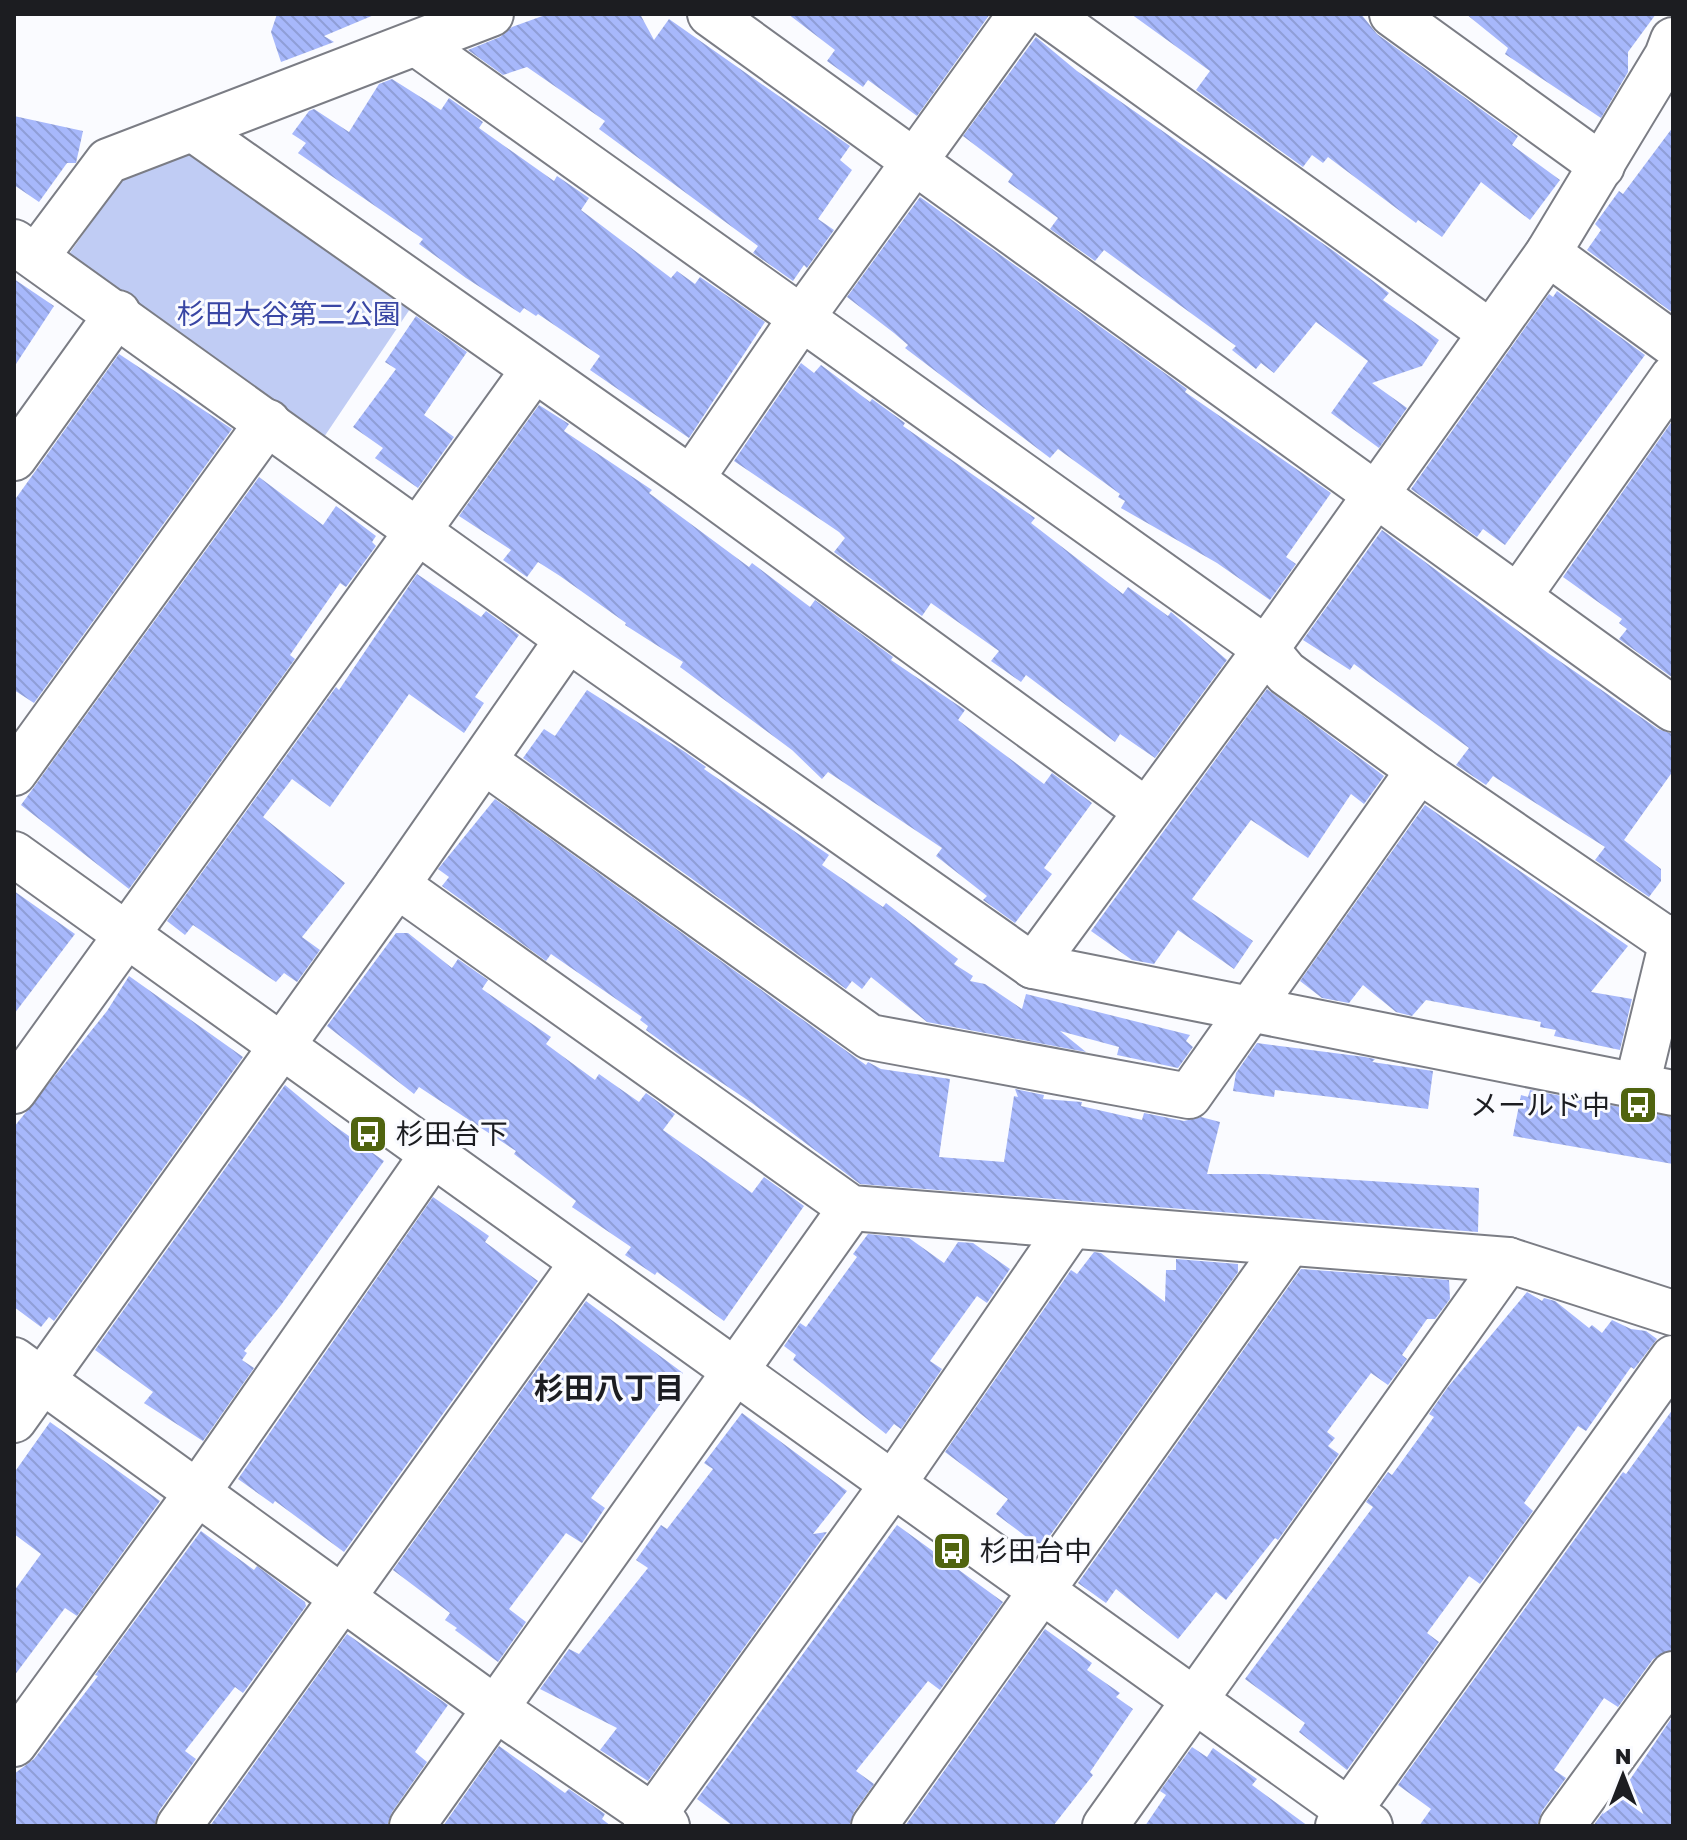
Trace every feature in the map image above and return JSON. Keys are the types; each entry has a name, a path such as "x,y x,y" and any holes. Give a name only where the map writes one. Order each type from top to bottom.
{"street":[{"path":"417,44 800,320 1266,649 1286,673 1419,770 1672,940 1655,1089 1247,1011 1033,966 568,639 25,249 108,161 491,14"},
{"path":"710,14 1673,709"},
{"path":"691,479 800,320 1021,14"},
{"path":"1047,14 1491,333"},
{"path":"1392,14 1602,166"},
{"path":"1033,966 1266,649 1548,253 1671,53"},
{"path":"193,129 533,371 691,479 1145,810"},
{"path":"1548,253 1673,344"},
{"path":"14,458 118,313"},
{"path":"14,1091 533,371"},
{"path":"1518,597 1673,377"},
{"path":"14,773 268,422"},
{"path":"14,1420 28,1371 280,1046 397,885 568,639"},
{"path":"484,761 870,1037 1189,1096 1419,770"},
{"path":"14,854 1044,1590 1196,1700 1352,1821 1673,1358"},
{"path":"397,885 851,1208 1508,1260 1673,1313"},
{"path":"14,1744 197,1493 433,1154"},
{"path":"412,1826 851,1208"},
{"path":"28,1371 656,1823 1070,1227"},
{"path":"874,1826 1289,1243"},
{"path":"1105,1826 1508,1260"},
{"path":"179,1826 583,1262"},
{"path":"1562,1826 1673,1674"}],"green space":[{"name":"杉田大谷第二公園","path":"207,150 416,300 320,443 67,257 126,173"}],"building":[{"path":"277,14 374,15 324,36 334,42 281,62 271,32"},
{"path":"548,14 640,14 654,40 669,19 850,146 840,160 852,170 818,219 834,230 807,268 804,265 793,281 753,253 758,246 599,129 605,121 527,67 503,75 468,50 500,37 512,27"},
{"path":"788,14 990,14 917,116 868,80 863,87 827,61 835,50"},
{"path":"1131,14 1361,14 1377,34 1518,136 1512,145 1560,180 1530,220 1481,182 1442,237 1418,220 1416,223 1328,157 1323,163 1312,155 1303,167 1196,90 1210,71"},
{"path":"1466,14 1656,14 1628,52 1628,72 1601,118 1505,54 1508,48"},
{"path":"1036,37 1077,71 1335,252 1389,293 1383,300 1439,340 1422,366 1372,383 1407,408 1379,448 1331,413 1368,361 1316,322 1274,373 1261,363 1256,369 1232,350 1236,346 1104,250 1095,261 1050,229 1058,218 1008,182 1013,174 963,136"},
{"path":"392,79 441,110 449,98 483,122 479,128 554,181 557,176 589,198 581,210 671,278 677,271 695,284 700,277 765,322 689,438 590,370 600,356 538,314 536,316 524,308 520,313 466,278 419,244 423,239 298,153 306,143 292,134 309,111 314,109 349,132 379,84"},
{"path":"14,116 83,131 76,163 67,163 39,202 14,185"},
{"path":"1673,127 1673,313 1587,250 1601,230 1595,224 1619,191 1623,194"},
{"path":"920,197 1187,389 1185,392 1331,493 1286,557 1296,564 1270,600 1217,563 1121,508 1125,501 1118,497 1120,494 1058,449 1050,458 905,348 908,345 847,297"},
{"path":"14,279 54,306 14,367"},
{"path":"1557,291 1645,355 1505,545 1483,529 1477,537 1411,489 1549,294 1553,297"},
{"path":"416,316 467,352 424,415 454,437 418,488 375,458 383,448 353,427 396,369 385,362"},
{"path":"119,354 232,429 34,703 14,690 14,501"},
{"path":"801,363 814,373 821,365 870,402 872,399 905,423 903,426 1035,518 1031,523 1123,594 1128,587 1168,616 1171,612 1227,660 1155,758 1120,734 1115,742 1026,675 1021,682 991,661 999,651 931,603 922,616 834,552 845,538 839,532 734,461"},
{"path":"539,405 569,424 564,431 652,490 649,493 749,567 752,563 810,607 815,600 893,657 891,660 965,710 958,720 1044,784 1052,773 1092,803 1044,868 1052,874 1015,923 983,900 987,896 936,856 942,848 828,772 822,779 792,750 680,667 683,662 625,625 560,576 538,562 527,577 503,560 511,550 459,516"},
{"path":"1673,420 1673,678 1619,639 1627,629 1619,623 1622,619 1563,577"},
{"path":"259,477 323,525 336,506 376,536 372,542 376,546 346,587 340,583 290,655 295,659 129,889 21,805"},
{"path":"1382,530 1548,653 1658,729 1673,734 1673,771 1624,840 1661,869 1661,881 1649,897 1595,860 1605,847 1493,776 1486,785 1456,765 1469,748 1354,664 1350,670 1303,640"},
{"path":"417,574 481,617 486,611 519,635 475,697 484,703 464,733 409,694 330,807 292,779 263,817 345,883 302,937 320,950 297,982 284,973 276,982 193,925 185,935 167,921 336,687 339,690"},
{"path":"1267,689 1384,776 1364,804 1351,794 1308,858 1251,820 1192,899 1253,941 1234,969 1178,930 1154,964 1132,960 1091,931"},
{"path":"587,690 685,752 706,767 704,769 829,855 822,865 883,907 886,903 958,959 954,964 973,976 970,981 985,984 1022,1009 1026,994 1190,1035 1186,1041 1193,1047 1178,1068 1117,1055 1119,1047 1060,1031 1086,1052 927,1022 871,977 862,989 852,981 846,989 523,758 544,729 555,736"},
{"path":"495,799 866,1065 868,1062 881,1069 950,1079 939,1157 1004,1162 1014,1096 1018,1097 1015,1089 1044,1095 1043,1099 1082,1102 1081,1106 1142,1120 1144,1113 1184,1121 1201,1117 1220,1122 1207,1174 1264,1174 1479,1188 1478,1232 860,1184 752,1103 646,1030 648,1026 640,1020 642,1017 551,954 546,961 442,886 449,877 438,869"},
{"path":"1425,805 1628,946 1591,992 1632,999 1620,1050 1554,1036 1556,1030 1540,1027 1541,1022 1426,1000 1412,1016 1396,1012 1363,985 1349,1003 1322,998 1300,981"},
{"path":"14,891 75,934 14,1014"},
{"path":"396,933 408,933 452,968 458,959 488,980 482,989 551,1037 546,1044 595,1080 599,1074 639,1102 646,1093 675,1114 663,1130 752,1193 764,1177 804,1206 724,1321 657,1272 655,1275 625,1255 631,1247 572,1207 576,1201 514,1154 516,1151 419,1087 414,1094 327,1026"},
{"path":"129,976 243,1057 54,1321 49,1317 41,1327 14,1307 14,1127 107,1011"},
{"path":"1257,1043 1365,1057 1375,1059 1372,1062 1433,1071 1428,1109 1275,1090 1274,1097 1233,1091 1236,1073"},
{"path":"285,1085 384,1161 281,1305 244,1351 247,1353 242,1360 254,1368 203,1441 144,1403 153,1392 95,1350"},
{"path":"1530,1090 1673,1117 1673,1164 1513,1136 1521,1095 1528,1097"},
{"path":"433,1197 489,1236 485,1242 538,1281 344,1552 275,1501 273,1504 238,1479"},
{"path":"868,1234 909,1238 944,1263 958,1242 973,1243 1010,1269 987,1303 977,1296 930,1361 942,1369 901,1429 894,1424 886,1434 793,1360 796,1355 784,1346 800,1323 806,1327 857,1257 853,1254"},
{"path":"1094,1252 1101,1253 1165,1302 1166,1270 1176,1270 1176,1259 1238,1264 1238,1272 1041,1548 996,1514 1008,1499 945,1452 1071,1270 1077,1274"},
{"path":"1301,1269 1449,1280 1450,1299 1435,1319 1427,1319 1402,1355 1407,1359 1388,1385 1371,1373 1327,1432 1335,1438 1328,1446 1339,1454 1278,1540 1275,1538 1226,1600 1216,1592 1178,1639 1116,1589 1106,1603 1078,1583"},
{"path":"1527,1292 1542,1301 1544,1298 1555,1301 1589,1328 1592,1325 1602,1333 1612,1320 1631,1329 1646,1331 1657,1339 1634,1369 1631,1367 1586,1431 1578,1426 1524,1503 1533,1511 1480,1584 1469,1576 1427,1633 1439,1642 1347,1770 1299,1732 1305,1723 1245,1679 1373,1507 1366,1502 1388,1472 1392,1475 1434,1417 1429,1414 1448,1387"},
{"path":"586,1301 683,1373 591,1498 605,1508 582,1543 566,1533 509,1609 526,1622 498,1662 445,1620 450,1613 393,1570"},
{"path":"1673,1409 1673,1649 1653,1659 1618,1707 1604,1698 1554,1770 1566,1778 1542,1811 1537,1826 1419,1826 1431,1809 1398,1785 1623,1472 1626,1474"},
{"path":"742,1413 847,1491 813,1534 827,1532 648,1781 600,1750 617,1728 540,1689 569,1649 579,1654 648,1568 636,1560 661,1525 667,1529 713,1469 704,1463"},
{"path":"50,1422 160,1501 77,1616 65,1608 14,1676 14,1591 41,1554 14,1534 14,1473"},
{"path":"897,1525 1003,1602 940,1690 928,1681 856,1771 874,1784 854,1812 849,1826 733,1826 697,1799"},
{"path":"201,1531 254,1570 257,1566 305,1602 306,1606 243,1693 235,1687 185,1751 196,1759 159,1811 154,1826 14,1826 14,1774 34,1759 98,1676 95,1675"},
{"path":"1045,1629 1092,1663 1087,1670 1120,1693 1116,1697 1133,1709 1090,1772 1093,1775 1053,1826 905,1826"},
{"path":"347,1634 448,1705 415,1752 427,1762 392,1812 387,1826 210,1826"},
{"path":"1673,1716 1673,1826 1593,1826 1607,1807 1610,1809"},
{"path":"499,1746 565,1793 569,1789 605,1814 602,1819 611,1826 443,1826"},
{"path":"1192,1747 1207,1757 1213,1748 1257,1779 1252,1785 1308,1826 1145,1826 1166,1795 1160,1791"}],"place":[{"name":"メールド中","path":"1638,1105"},
{"name":"杉田台下","path":"368,1134"},
{"name":"杉田台中","path":"952,1551"}],"district":[{"name":"杉田八丁目","path":"609,1389"}]}
